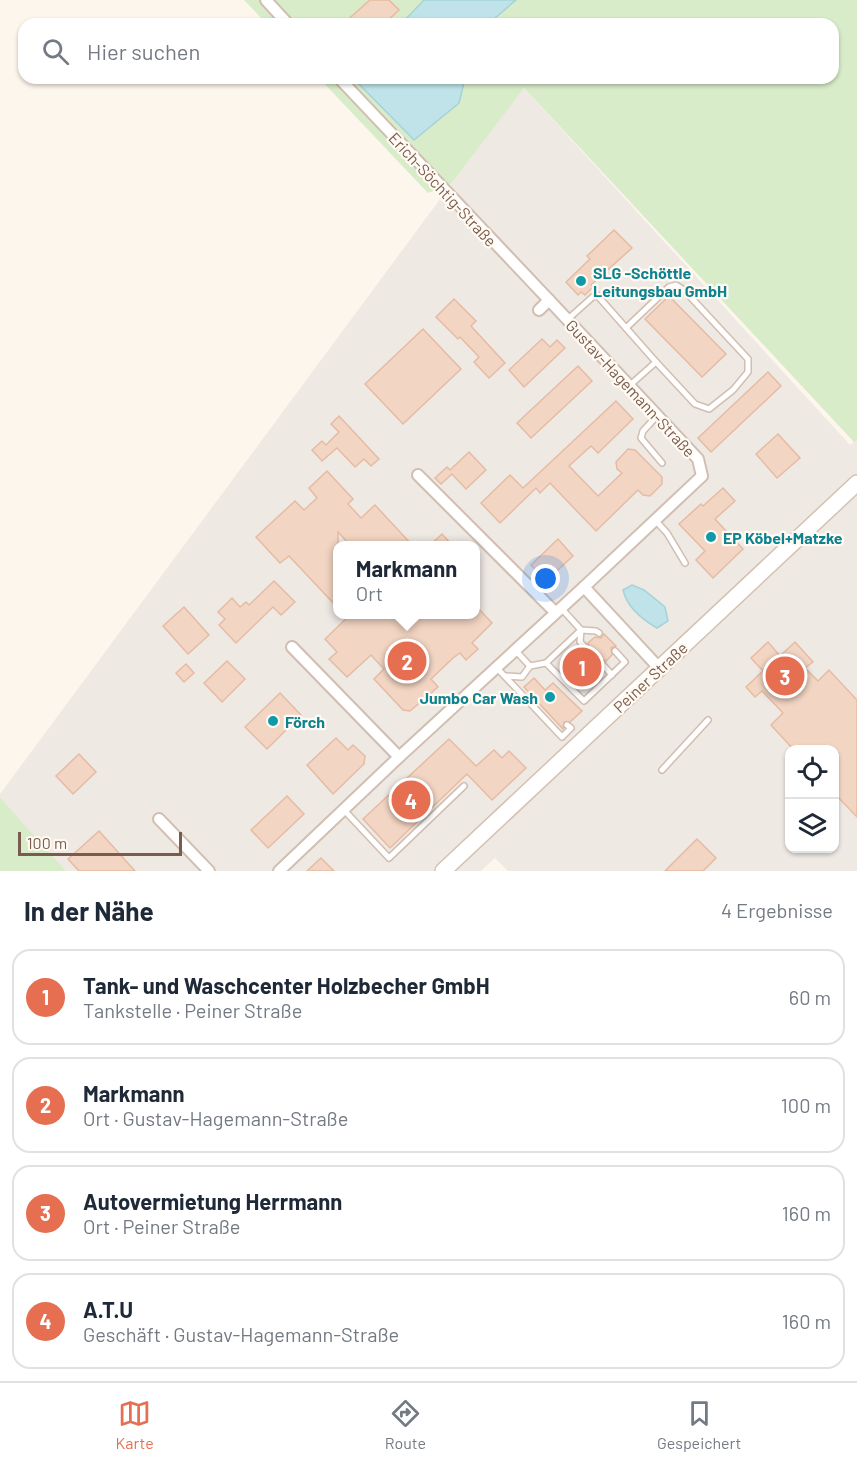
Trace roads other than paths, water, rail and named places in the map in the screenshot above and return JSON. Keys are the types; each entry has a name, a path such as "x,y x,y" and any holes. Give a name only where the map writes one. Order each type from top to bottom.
{"main road":[{"name":"Peiner Straße","path":"443,871 857,483"}],"street":[{"path":"266,0 282,18"},
{"name":"Erich-Söchtig-Straße","path":"345,84 549,300"},
{"path":"539,310 549,300"},
{"name":"Gustav-Hagemann-Straße","path":"279,871 702,476 698,459 549,300"},
{"path":"418,475 558,610"},
{"path":"584,587 660,669"},
{"path":"292,647 399,757"},
{"path":"159,819 209,871"}],"lane":[{"path":"567,320 596,294 626,328 656,362 695,404 709,410 733,390 748,372 748,359 684,290 676,285 669,286 626,328"},
{"path":"629,386 656,362"},
{"path":"657,416 643,431 641,438 662,463"},
{"path":"655,520 668,533 685,563"},
{"path":"558,610 580,630 599,633"},
{"path":"580,630 580,642 585,647"},
{"path":"522,676 530,666 546,663 580,630"},
{"path":"515,650 530,666"},
{"path":"546,663 584,701 625,662 615,651"},
{"path":"602,664 612,675"},
{"path":"496,667 562,737 571,728 567,725"},
{"path":"506,676 522,676"},
{"path":"522,676 528,684"},
{"path":"662,770 708,720"},
{"path":"344,810 390,858 464,786"}],"water":[{"path":"424,0 516,0 495,18 407,18"},
{"path":"359,84 464,84 459,103 414,140"},
{"path":"632,585 644,590 665,607 668,621 657,628 636,612 628,602 623,590"}],"place":[{"name":"SLG -Schöttle Leitungsbau GmbH","path":"581,281"},
{"name":"EP Köbel+Matzke","path":"711,537"},
{"name":"Markmann","path":"407,661"},
{"name":"Tank- und Waschcenter Holzbecher GmbH","path":"582,667"},
{"name":"Autovermietung Herrmann","path":"785,676"},
{"name":"Jumbo Car Wash","path":"550,697"},
{"name":"Förch","path":"273,721"},
{"name":"A.T.U","path":"411,800"}]}
